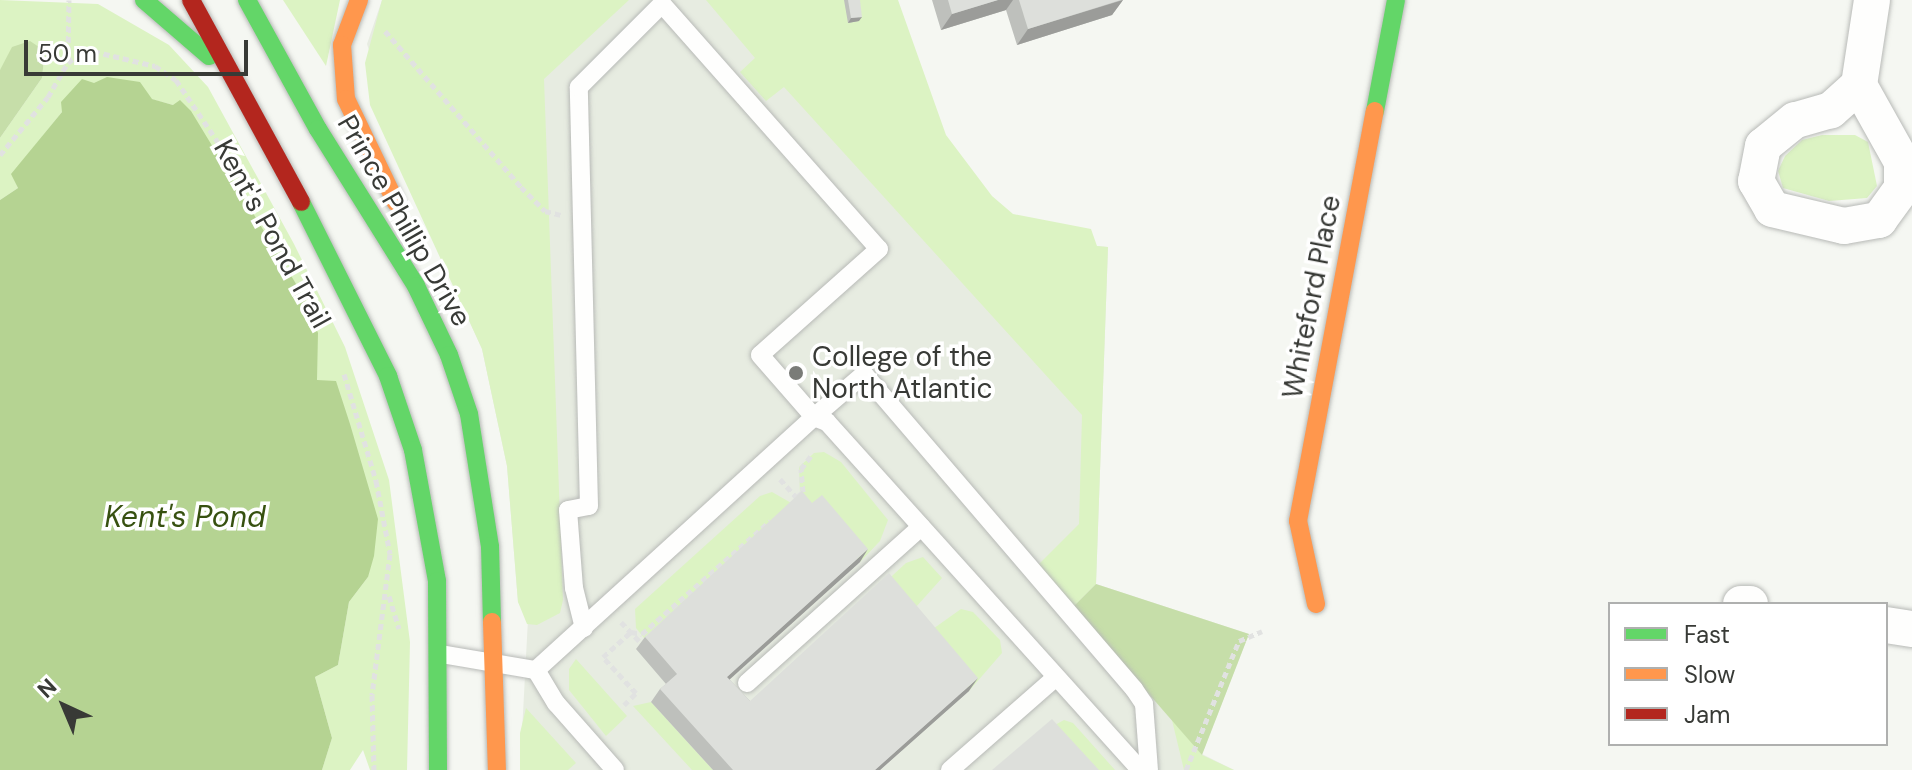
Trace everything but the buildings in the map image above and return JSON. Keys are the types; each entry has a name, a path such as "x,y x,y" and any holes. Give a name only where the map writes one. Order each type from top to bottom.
{"main road":[{"path":"144,0 232,76"},
{"path":"191,0 332,259 388,376 429,519 441,654 438,770"},
{"name":"Prince Phillip Drive","path":"247,0 432,319 469,414 490,546 497,770"},
{"path":"359,0 342,45 346,99 408,225"},
{"name":"Whiteford Place","path":"1316,604 1298,521 1396,0"},
{"path":"432,319 436,278"}],"street":[{"path":"1859,85 1872,0"},
{"path":"1888,625 1912,629"}],"lane":[{"path":"584,628 574,588 568,510 589,506 579,87 662,4 879,249 760,355 814,417 827,422 1054,679 1140,770"},
{"path":"536,670 864,374 1134,689 1144,704 1149,770"},
{"path":"747,683 921,527"},
{"path":"441,654 536,670 556,703 615,770"},
{"path":"950,770 1054,679"}],"path":[{"path":"0,155 48,97 68,63 69,0"},
{"path":"377,19 545,211 552,216 582,215"},
{"name":"Kent's Pond Trail","path":"68,63 84,49 155,66 176,80 206,117 244,181"},
{"path":"341,366 376,481 390,554 372,695 374,770"},
{"path":"785,508 803,492 801,469 814,453"},
{"path":"766,463 803,504"},
{"path":"631,632 642,634 773,518"},
{"path":"1186,770 1239,641 1262,631"},
{"path":"631,632 640,642"},
{"path":"624,705 636,693 603,657 631,632"}],"shaded area":[{"path":"0,0 98,4 169,45 208,87 294,244 345,347 389,480 410,642 407,770 370,770 363,750 350,770 322,770 332,738 315,677 338,665 349,602 368,577 317,381 317,333 173,105 151,99 62,112 12,174 18,188 0,200 0,138 42,78 45,51 0,70"},
{"path":"283,0 340,0 326,66"},
{"name":"College of the North Atlantic","path":"382,0 760,0 849,62 1009,238 1108,247 1096,584 1249,634 1202,754 1234,770 520,770 528,619 518,602 507,466 482,349 421,214 367,44"},
{"path":"382,0 629,0 544,79 563,600 560,613 537,625 527,624 518,602 507,466 482,349 370,105 365,63"},
{"path":"706,0 898,0 946,135 992,196 1013,214 1091,229 1097,246 1108,247 1096,584 1073,607 1036,567 1079,524 1082,415 784,87 766,101 740,72 755,58"},
{"path":"30,41 45,51 42,78 0,138 0,70 12,47"},
{"path":"1822,135 1855,135 1868,142 1877,186 1867,198 1829,201 1783,188 1778,171 1785,156 1802,140"},
{"path":"824,452 841,462 888,520 880,541 860,562 800,494 799,467 814,453"},
{"path":"772,492 793,504 644,638 636,628 635,609 760,496"},
{"path":"923,557 942,578 907,617 881,586 906,563"},
{"path":"1096,584 1249,634 1202,755 1073,607"},
{"path":"961,609 973,612 1000,640 1002,653 969,691 923,636"},
{"path":"576,659 627,716 606,736 569,690 569,669"},
{"path":"651,702 713,770 692,770 633,706"},
{"path":"526,708 576,763 568,770 520,770 520,733"},
{"path":"1171,716 1202,755 1234,770 1184,770"},
{"path":"1064,720 1073,723 1115,770 1079,770 1044,731"}],"water":[{"name":"Kent's Pond","path":"107,77 140,82 152,99 173,105 180,100 191,111 304,297 318,333 317,380 336,381 350,424 378,519 368,577 349,602 338,665 315,677 332,738 322,770 0,770 0,200 18,188 11,174 62,112 61,102 82,79 94,83"}],"traffic: fast":[{"path":"144,0 209,56"},
{"path":"247,0 318,129 416,286 449,355 469,414 490,546 492,622"},
{"path":"1375,111 1396,0"},
{"path":"301,202 388,376 413,450 437,581 438,770"}],"traffic: slow":[{"path":"359,0 342,45 346,99 396,203"},
{"path":"1316,604 1298,521 1375,111"},
{"path":"492,622 497,770"}],"traffic: jam":[{"path":"191,0 301,202"}],"place":[{"name":"College of the North Atlantic","path":"796,373"}]}
